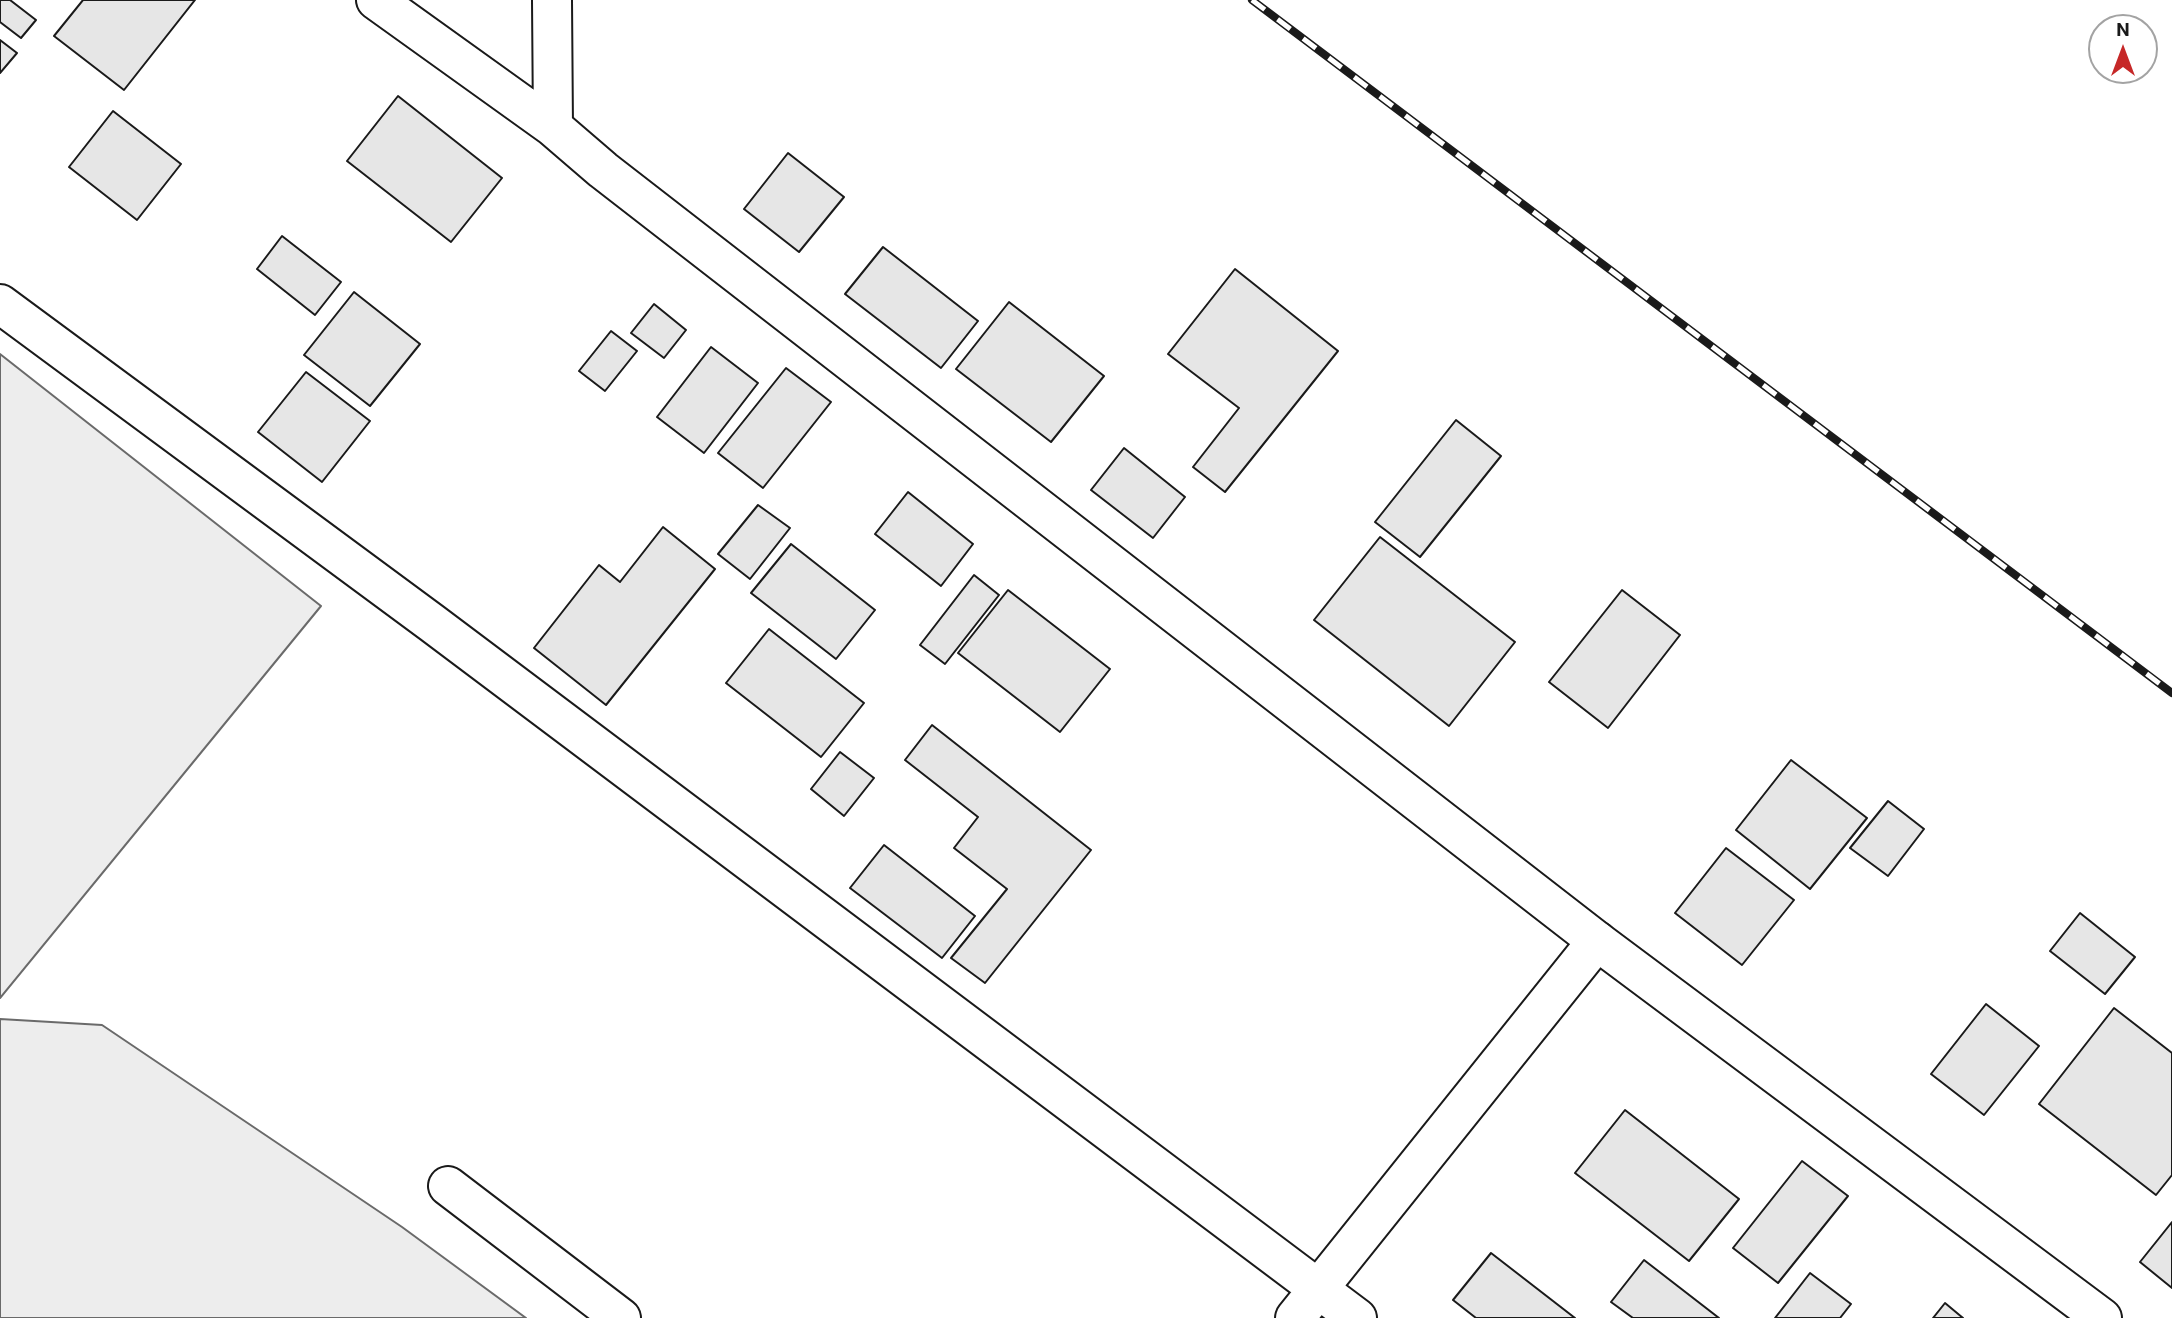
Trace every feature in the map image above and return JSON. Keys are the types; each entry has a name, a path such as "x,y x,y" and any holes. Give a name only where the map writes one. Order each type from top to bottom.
{"street":[{"path":"376,0 553,127 625,187 1597,941 2102,1318"},
{"path":"552,0 553,127"},
{"path":"0,303 432,623 1306,1303 1357,1318"},
{"path":"1306,1303 1597,941"},
{"path":"448,1186 621,1318"}],"shaded area":[{"path":"0,354 321,606 0,998"},
{"path":"0,1019 102,1025 402,1227 526,1318 0,1318"}],"building":[{"path":"0,0 10,0 36,20 21,38 0,22"},
{"path":"83,0 195,0 124,90 54,36"},
{"path":"0,40 17,53 0,73"},
{"path":"398,96 502,178 451,242 347,161"},
{"path":"113,111 181,164 137,220 69,167"},
{"path":"788,153 844,197 799,252 744,209"},
{"path":"282,236 341,282 315,315 257,269"},
{"path":"883,247 978,321 941,368 845,294"},
{"path":"1235,269 1338,351 1225,492 1193,467 1239,408 1168,354"},
{"path":"354,292 420,344 370,406 304,355"},
{"path":"1009,302 1104,376 1051,442 956,369"},
{"path":"654,304 686,330 664,358 631,333"},
{"path":"611,331 637,351 605,391 579,371"},
{"path":"711,347 758,383 704,453 657,417"},
{"path":"786,368 831,402 763,488 718,453"},
{"path":"306,372 370,421 322,482 258,432"},
{"path":"1456,420 1501,456 1420,557 1375,522"},
{"path":"1124,448 1185,497 1153,538 1091,490"},
{"path":"908,492 973,544 941,586 875,534"},
{"path":"758,505 790,528 750,579 718,554"},
{"path":"663,527 715,569 606,705 534,648 599,565 620,582"},
{"path":"1380,537 1515,642 1449,726 1314,620"},
{"path":"791,544 875,610 836,659 751,593"},
{"path":"974,575 999,595 945,664 920,645"},
{"path":"1008,590 1110,669 1060,732 958,653"},
{"path":"1622,590 1680,635 1608,728 1549,682"},
{"path":"769,629 864,703 821,757 726,683"},
{"path":"932,725 1091,850 985,983 951,958 1007,889 954,848 978,817 905,760"},
{"path":"840,752 874,778 844,816 811,789"},
{"path":"1791,760 1867,818 1810,889 1736,830"},
{"path":"1888,801 1924,829 1888,876 1850,848"},
{"path":"884,845 975,916 942,958 850,888"},
{"path":"1726,848 1794,900 1742,965 1675,913"},
{"path":"2080,913 2135,957 2105,994 2050,951"},
{"path":"1986,1004 2039,1046 1984,1115 1931,1074"},
{"path":"2114,1008 2172,1053 2172,1175 2156,1195 2039,1104"},
{"path":"1625,1110 1739,1199 1689,1261 1575,1173"},
{"path":"1802,1161 1848,1196 1778,1283 1733,1248"},
{"path":"2172,1222 2172,1288 2140,1262"},
{"path":"1491,1253 1575,1318 1476,1318 1453,1300"},
{"path":"1644,1260 1719,1318 1633,1318 1611,1302"},
{"path":"1810,1273 1851,1304 1840,1318 1775,1318"},
{"path":"1945,1303 1963,1318 1933,1318"}],"railway":[{"path":"1252,0 2172,693"}]}
